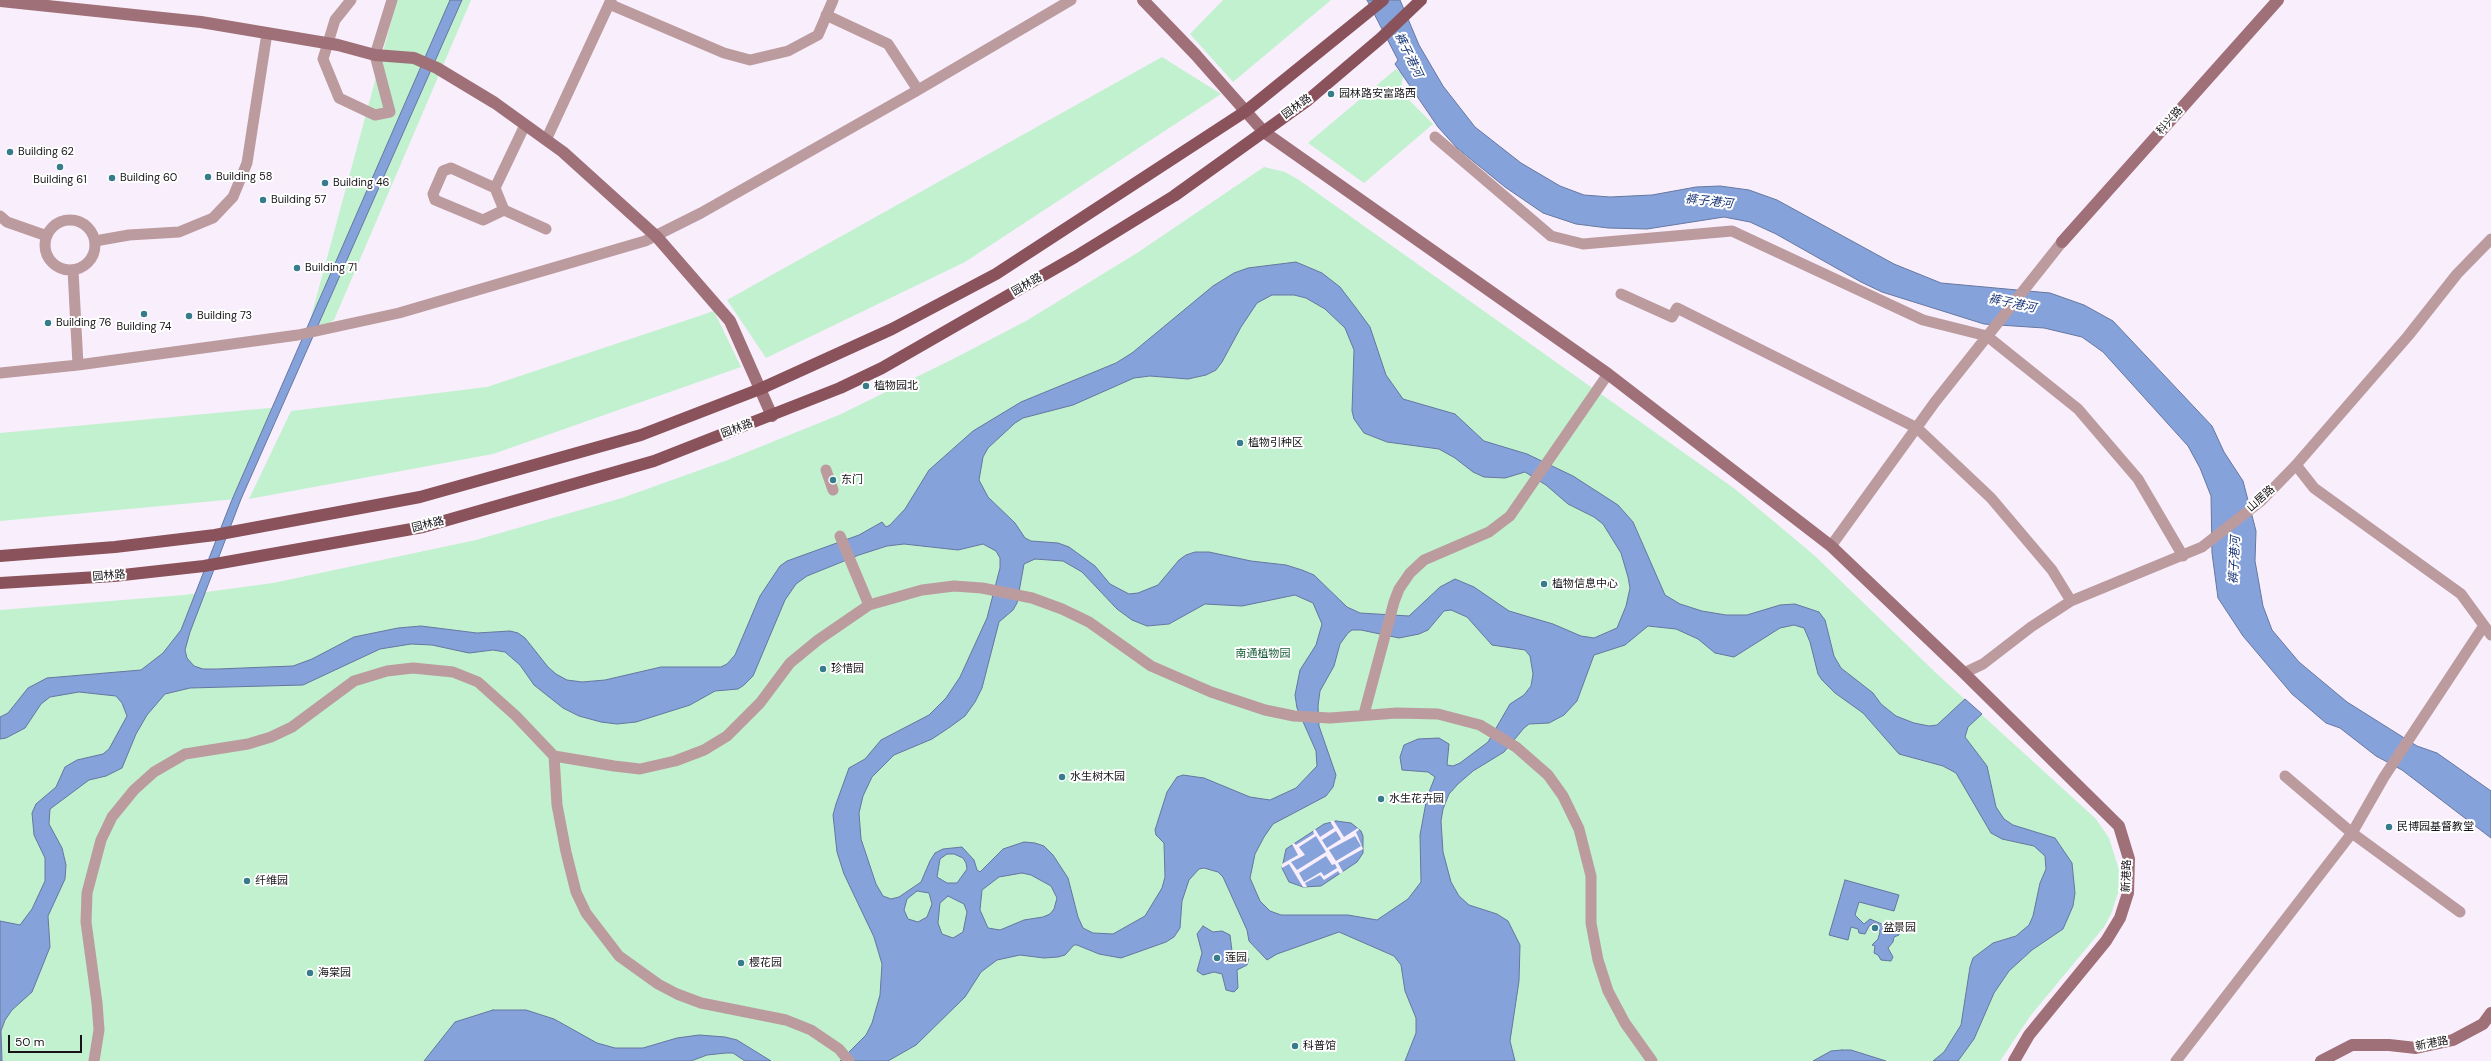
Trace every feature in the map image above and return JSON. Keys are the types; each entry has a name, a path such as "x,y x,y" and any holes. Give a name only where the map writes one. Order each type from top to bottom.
{"main road":[{"path":"0,556 115,547 231,533 420,496 641,435 760,389 892,329 996,274 1246,111 1383,0"},
{"name":"园林路","path":"0,583 114,576 204,566 424,527 654,461 772,416 840,388 882,368 1068,261 1174,196 1313,96 1381,38 1421,0"}],"street":[{"path":"351,0 335,20 323,60 339,98 375,114 390,112 375,55 392,0"},
{"path":"546,140 610,2 724,53 750,60 788,51 818,35 833,0"},
{"path":"0,373 78,365 298,335 399,313 657,237 918,90 1071,0"},
{"name":"新港路","path":"1143,0 1264,132 1608,374 1831,546 1964,673 2118,826 2129,859 2128,893 2120,918 2106,941 2029,1035 2014,1061"},
{"name":"科兴路","path":"2062,242 2278,0"},
{"path":"0,1 201,22 327,43 375,55 414,58 437,68 495,103 563,152 657,237 730,321 772,416"},
{"path":"826,15 888,44 918,90"},
{"path":"95,241 129,235 179,232 213,218 233,197 247,163 267,33"},
{"path":"495,188 525,125"},
{"path":"1435,136 1551,236 1583,244 1732,232 1923,320 1990,332 2078,409 2138,479 2183,556"},
{"path":"504,210 482,220 435,200 433,194 443,171 451,168 495,188 504,210 546,229"},
{"path":"0,216 7,222 47,236"},
{"path":"74,220 88,227 95,241 92,256 81,268 73,270 65,270 50,261 46,249 47,236 58,223 74,220"},
{"name":"山居路","path":"1964,673 1983,664 2031,626 2071,601 2202,548 2261,501 2296,465 2408,336 2457,274 2491,239"},
{"path":"1831,546 1917,428 1990,332 2062,242"},
{"path":"73,270 78,365"},
{"path":"1621,294 1672,317 1677,308 1917,428 1991,498 2052,570 2071,601"},
{"path":"1364,714 1394,602 1399,589 1410,573 1424,560 1489,532 1510,516 1548,458 1608,374"},
{"path":"2296,465 2314,488 2461,594 2491,636"},
{"path":"826,470 833,490"},
{"path":"841,538 869,605"},
{"path":"94,1061 99,1030 97,1003 87,943 87,893 101,840 112,817 134,790 154,772 185,754 248,744 271,737 292,727 354,681 387,671 414,668 453,672 478,682 511,711 554,756 640,769 675,761 704,750 727,736 760,703 790,663 818,640 869,605 922,590 954,586 982,588 1032,598 1089,622 1151,666 1195,686 1236,701 1294,716 1330,718 1364,714 1438,714 1466,721 1487,730 1516,747 1548,775 1563,796 1579,830 1591,876 1591,923 1598,960 1608,991 1625,1023 1652,1061"},
{"path":"2176,1061 2352,833 2384,777 2483,626"},
{"path":"554,756 557,805 566,852 576,892 586,913 619,956 658,984 677,994 701,1003 786,1020 811,1030 840,1049 849,1061"},
{"path":"2285,776 2352,833 2460,912"},
{"name":"新港路","path":"2321,1061 2352,1045 2389,1045 2416,1048 2453,1040 2483,1024 2491,1013"}],"green space":[{"path":"397,0 471,0 334,320 305,339"},
{"path":"1223,0 1331,0 1233,82 1190,34"},
{"path":"1162,57 1221,94 965,262 766,358 727,300"},
{"path":"1396,69 1403,75 1401,92 1433,124 1364,183 1308,143"},
{"name":"南通植物园","path":"1264,167 1285,172 1299,180 1735,489 1815,556 1936,673 2096,819 2109,838 2119,870 2118,893 2111,914 2104,927 2031,1015 2000,1061 0,1061 0,610 184,595 273,583 476,540 622,498 725,461 839,415 953,359 1026,321 1137,253"},
{"path":"714,311 741,367 493,454 249,499 291,411 487,387"},
{"path":"280,407 236,499 0,521 0,433"}],"water":[{"path":"450,0 462,0 241,499 190,632 185,650 187,658 194,666 203,669 218,669 293,666 312,659 354,637 398,628 421,626 477,633 510,631 518,633 525,638 548,667 556,674 567,680 582,682 605,680 661,667 721,667 727,664 735,655 760,596 780,566 787,561 859,535 882,522 886,527 890,525 905,509 929,470 973,431 1021,402 1116,363 1132,353 1213,286 1234,273 1248,268 1296,262 1322,273 1340,287 1370,327 1386,375 1403,399 1455,414 1484,441 1527,454 1573,476 1618,505 1633,522 1665,595 1680,604 1702,611 1726,615 1747,615 1780,605 1795,604 1819,612 1825,620 1834,656 1841,668 1873,693 1881,704 1896,716 1914,723 1929,726 1937,725 1965,699 1982,714 1968,727 1965,737 1987,766 1996,807 2004,819 2013,825 2055,838 2072,863 2075,893 2073,906 2063,929 2032,950 2009,971 1994,993 1974,1039 1958,1061 1933,1061 1944,1052 1961,1025 1970,967 1973,958 1993,943 2016,936 2029,925 2033,916 2040,883 2046,869 2045,856 2034,846 2002,839 1991,833 1956,773 1943,766 1899,754 1863,713 1835,693 1822,680 1818,674 1810,642 1804,628 1794,625 1780,628 1734,657 1715,653 1698,639 1676,629 1648,626 1625,645 1594,655 1577,701 1564,715 1549,723 1529,724 1504,752 1473,771 1458,784 1449,794 1443,809 1441,821 1443,852 1451,882 1459,896 1469,905 1497,914 1508,921 1520,945 1519,981 1510,1041 1515,1061 1405,1061 1416,1033 1416,1018 1405,991 1401,965 1394,956 1339,932 1277,954 1267,960 1249,941 1247,930 1223,877 1218,872 1204,868 1199,869 1189,880 1182,901 1180,928 1174,937 1166,942 1121,958 1099,954 1074,945 1065,955 1058,957 1044,958 1020,955 997,960 981,972 965,997 916,1045 888,1061 840,1061 866,1035 872,1023 880,995 882,964 874,937 844,874 837,852 833,815 836,804 849,768 865,759 881,740 929,715 946,698 960,677 987,618 1000,568 1000,558 996,551 983,544 958,550 904,544 887,546 859,555 807,576 796,584 785,600 753,676 738,689 715,691 690,705 636,722 617,724 601,722 579,716 563,708 534,685 520,665 505,652 493,650 469,653 432,645 411,644 380,649 303,685 190,688 165,694 147,715 136,734 122,768 106,776 89,780 50,809 49,824 62,848 66,865 65,879 48,916 50,947 32,992 12,1010 5,1020 1,1031 2,1061 0,1061 0,921 20,925 32,909 45,881 45,858 34,835 32,813 36,804 56,787 65,767 77,760 103,754 109,749 127,716 122,703 116,696 79,692 50,697 41,704 25,728 6,738 0,739 0,717 8,713 28,688 47,678 141,670 163,653 181,630 231,502","holes":["1272,295 1294,295 1306,298 1325,309 1345,328 1354,350 1352,411 1354,419 1364,433 1387,442 1439,449 1455,458 1473,472 1484,477 1505,478 1525,472 1546,485 1568,504 1594,517 1603,524 1621,553 1630,588 1626,606 1617,628 1594,638 1581,636 1553,624 1509,611 1474,587 1455,579 1440,587 1409,616 1360,613 1347,607 1314,575 1302,570 1286,565 1251,561 1209,552 1195,552 1186,555 1179,560 1158,585 1138,593 1129,594 1110,584 1095,566 1069,547 1058,543 1031,541 1025,538 1015,523 988,497 979,480 983,457 988,448 1015,423 1023,418 1073,405 1134,378 1150,376 1188,379 1206,375 1216,370 1222,362 1241,327 1257,303","1035,559 1063,561 1082,572 1117,609 1132,620 1147,626 1169,624 1205,604 1242,606 1295,595 1313,603 1322,624 1316,645 1300,670 1295,695 1297,708 1316,751 1317,766 1296,788 1270,800 1250,797 1204,778 1183,775 1177,777 1167,792 1155,830 1156,835 1164,843 1165,877 1162,888 1145,916 1113,934 1093,933 1083,928 1078,917 1068,878 1053,855 1044,846 1024,842 1003,849 980,872 977,870 974,860 962,847 943,849 935,853 921,882 899,897 891,899 883,896 876,884 861,839 859,813 863,796 872,777 894,755 932,739 965,716 975,702 982,688 999,622 1013,610 1017,603 1024,564","1451,610 1467,617 1492,645 1525,650 1530,656 1533,674 1531,686 1524,695 1510,704 1488,742 1460,763 1453,766 1447,765 1449,744 1439,738 1418,739 1404,745 1400,757 1402,770 1428,772 1435,777 1427,797 1420,835 1421,882 1408,899 1377,920 1348,915 1281,915 1270,911 1260,901 1250,878 1255,854 1273,824 1326,796 1333,787 1336,775 1319,726 1318,706 1320,691 1334,666 1340,644 1352,630 1361,630 1399,638 1419,634 1428,630 1444,611","947,854 954,854 963,858 967,869 957,883 947,883 937,877 940,859","1022,873 1031,875 1051,886 1057,898 1054,909 1050,914 1043,917 1024,920 1000,930 988,928 980,910 982,890 999,877","917,891 929,893 932,904 927,917 918,922 908,919 904,910 907,899","948,896 964,904 967,912 963,932 953,938 942,934 938,923 940,903"]},
{"name":"裤子港河","path":"1367,0 1400,0 1419,45 1443,86 1475,127 1521,163 1560,186 1584,195 1610,197 1652,195 1696,187 1720,186 1749,190 1777,200 1894,264 1941,283 2050,293 2084,305 2113,321 2212,426 2224,452 2243,481 2256,531 2255,561 2263,606 2272,630 2299,662 2347,702 2417,746 2437,753 2491,791 2491,838 2402,770 2376,756 2340,728 2326,723 2292,694 2243,636 2218,598 2212,553 2211,496 2200,468 2188,446 2103,352 2082,337 2044,328 1984,324 1882,292 1861,282 1776,234 1750,222 1724,217 1647,229 1608,228 1576,224 1543,213 1505,187 1457,148 1438,127 1395,64 1398,60"},
{"path":"1336,821 1351,823 1361,831 1363,836 1363,853 1357,862 1321,886 1303,887 1289,882 1282,868 1286,849 1324,824"},
{"path":"1845,880 1899,895 1894,911 1859,902 1855,915 1864,924 1870,919 1884,925 1889,922 1898,925 1899,935 1894,937 1893,942 1888,948 1893,957 1891,961 1881,960 1878,955 1874,953 1875,946 1872,945 1878,939 1880,932 1878,925 1874,923 1869,926 1865,934 1859,933 1858,929 1851,927 1848,940 1829,935"},
{"path":"1203,926 1213,932 1222,931 1230,935 1232,951 1249,959 1247,965 1237,970 1238,988 1234,992 1226,990 1222,974 1214,972 1203,975 1197,971 1202,953 1197,934"},
{"path":"493,1010 526,1010 554,1019 597,1043 615,1048 643,1048 677,1038 699,1035 725,1037 737,1040 771,1061 745,1061 733,1053 726,1053 707,1055 691,1061 424,1061 455,1022"},
{"path":"1851,1050 1886,1061 1813,1061 1831,1051"}],"pier":[{"path":"1330,821 1334,821 1344,837 1358,828 1359,830 1356,832 1363,849 1338,863 1343,872 1340,874 1338,871 1324,880 1320,875 1305,883 1307,887 1303,887 1289,864 1282,868 1282,864 1298,855 1292,844 1294,843 1296,845 1314,834 1313,831 1315,829 1320,837 1334,828","holes":["1336,831 1341,839 1327,848 1322,840","1316,836 1326,852 1297,870 1291,862 1305,855 1299,847","1355,836 1361,846 1336,861 1329,850","1326,856 1332,865 1335,864 1337,868 1324,876 1321,872 1304,882 1299,873"]}],"place":[{"name":"园林路安富路西","path":"1331,94"},
{"name":"Building 62","path":"10,152"},
{"name":"Building 61","path":"60,167"},
{"name":"Building 58","path":"208,177"},
{"name":"Building 60","path":"112,178"},
{"name":"Building 46","path":"325,183"},
{"name":"Building 57","path":"263,200"},
{"name":"Building 71","path":"297,268"},
{"name":"Building 74","path":"144,314"},
{"name":"Building 73","path":"189,316"},
{"name":"Building 76","path":"48,323"},
{"name":"植物园北","path":"866,386"},
{"name":"植物引种区","path":"1240,443"},
{"name":"东门","path":"833,480"},
{"name":"植物信息中心","path":"1544,584"},
{"name":"珍惜园","path":"823,669"},
{"name":"水生树木园","path":"1062,777"},
{"name":"水生花卉园","path":"1381,799"},
{"name":"民博园基督教堂","path":"2389,827"},
{"name":"纤维园","path":"247,881"},
{"name":"盆景园","path":"1875,928"},
{"name":"莲园","path":"1217,958"},
{"name":"樱花园","path":"741,963"},
{"name":"海棠园","path":"310,973"},
{"name":"科普馆","path":"1295,1046"}]}
